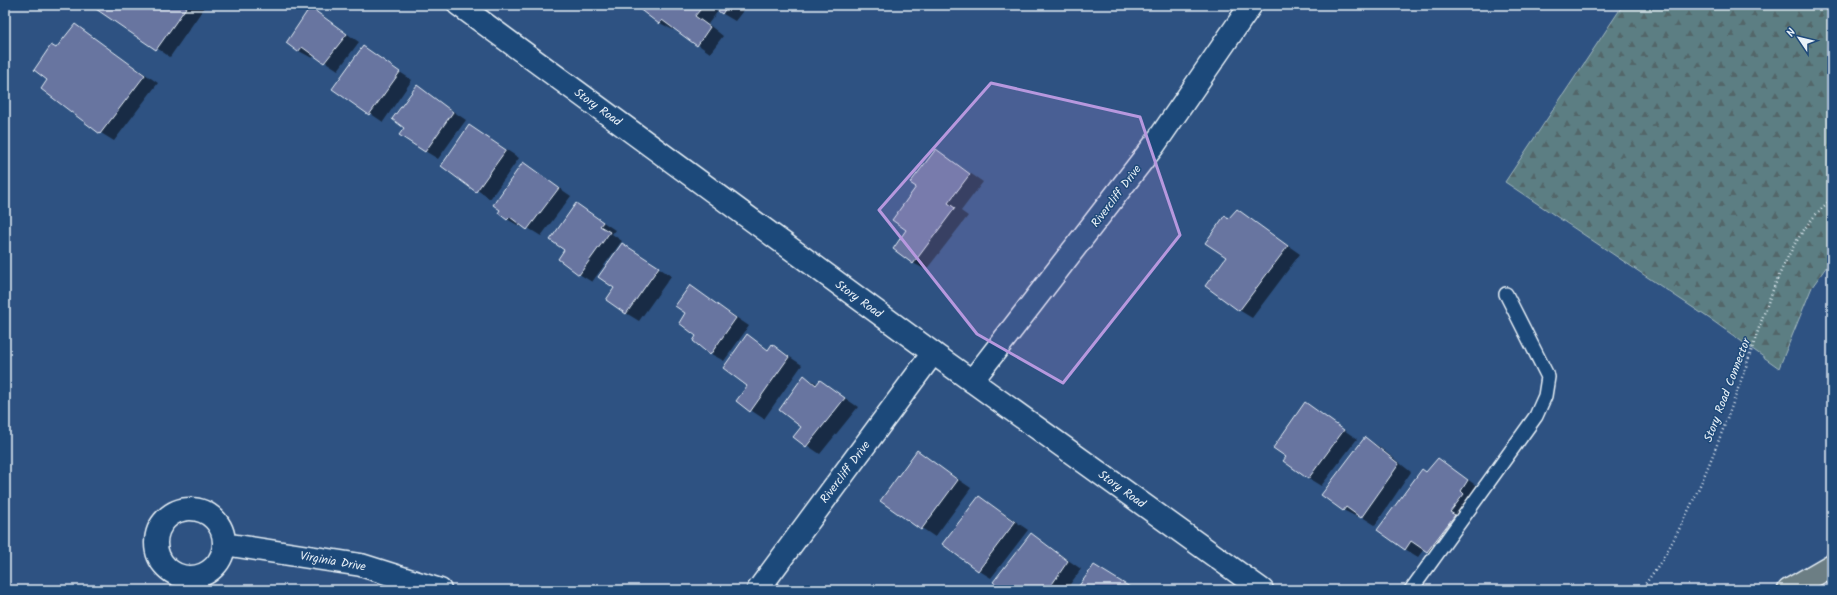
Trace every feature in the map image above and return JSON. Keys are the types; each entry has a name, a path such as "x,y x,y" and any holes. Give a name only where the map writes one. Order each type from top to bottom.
{"main road":[{"path":"1790,590 1830,570"}],"street":[{"name":"Story Road","path":"459,5 933,353 1262,590"},
{"name":"Rivercliff Drive","path":"972,381 1155,144 1251,5"},
{"name":"Rivercliff Drive","path":"758,590 933,353"},
{"name":"Virginia Drive","path":"224,544 361,565 440,590"}],"lane":[{"path":"1411,590 1536,416 1545,396 1548,377 1506,294"}],"path":[{"name":"Story Road Connector","path":"1641,590 1668,550 1696,496 1739,387 1771,293 1794,246 1822,208 1832,199"}],"highlighted area":[{"path":"991,83 1140,117 1180,235 1063,383 977,334 879,210"}],"green space":[{"path":"1623,5 1832,5 1832,259 1812,287 1779,368 1713,321 1505,182"}],"building":[{"path":"94,5 188,5 156,50 93,7"},
{"path":"634,5 704,5 695,16 710,27 697,46 662,20 659,24"},
{"path":"710,5 728,5 722,14"},
{"path":"310,7 347,34 324,63 302,47 298,52 286,43"},
{"path":"75,24 145,75 100,134 41,89 47,80 34,70 51,45 56,48"},
{"path":"363,46 400,72 369,115 332,89"},
{"path":"417,85 453,112 425,152 399,135 404,128 392,119"},
{"path":"469,125 506,150 476,192 441,166"},
{"path":"936,149 970,174 948,203 955,208 913,264 893,249 906,230 892,220 916,187 910,183"},
{"path":"523,162 559,188 527,230 510,217 507,220 498,213 500,210 493,205"},
{"path":"576,203 603,222 600,226 610,232 579,275 558,259 564,250 550,240"},
{"path":"1237,209 1288,246 1239,311 1205,286 1226,257 1205,243 1225,215 1228,219"},
{"path":"622,243 659,267 626,314 606,300 614,288 598,277"},
{"path":"690,285 736,318 710,355 693,341 696,336 679,323 685,313 675,306"},
{"path":"747,334 768,350 772,344 789,357 750,412 736,401 747,386 723,368"},
{"path":"804,375 816,385 820,380 845,398 806,447 793,437 801,427 779,410"},
{"path":"1305,402 1344,430 1308,479 1283,461 1286,457 1273,448"},
{"path":"1365,437 1399,464 1361,518 1346,507 1343,511 1321,495"},
{"path":"917,450 958,480 921,530 880,501"},
{"path":"1438,458 1468,480 1461,491 1464,494 1450,512 1455,515 1427,552 1411,541 1405,550 1377,530 1422,469 1426,472"},
{"path":"979,496 1015,522 978,571 942,544"},
{"path":"1031,533 1068,561 1048,590 1004,590 993,582"},
{"path":"1094,565 1133,589 1076,590"}]}
